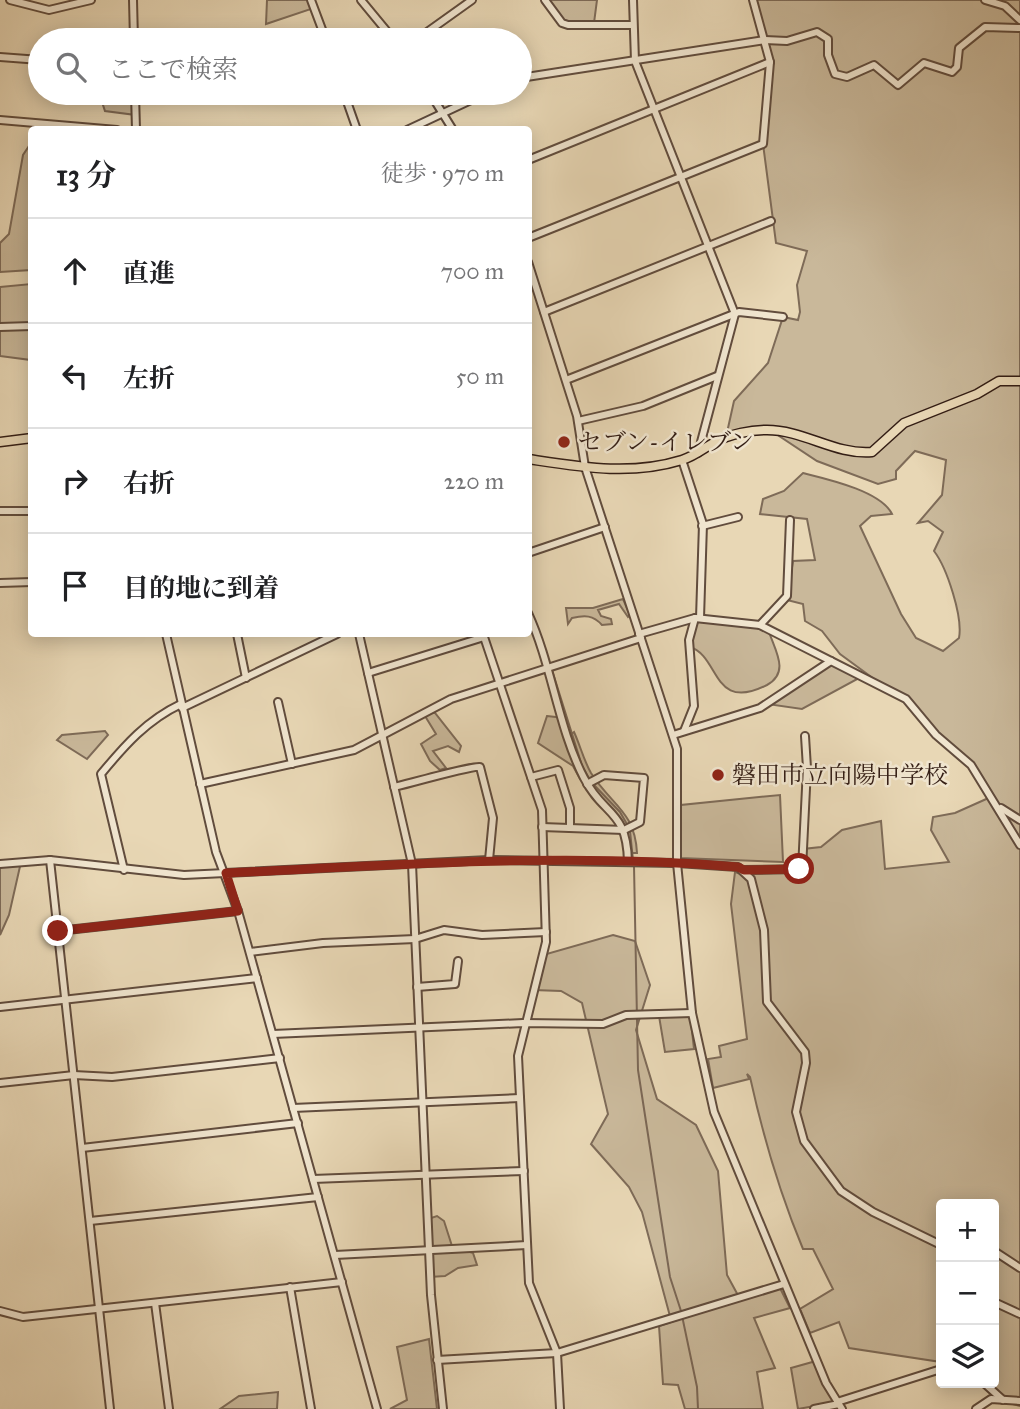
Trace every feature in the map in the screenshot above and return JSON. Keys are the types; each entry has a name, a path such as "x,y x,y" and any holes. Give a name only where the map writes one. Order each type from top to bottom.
{"main road":[{"path":"532,460 627,471 682,460 698,453 727,433 765,430 787,431 843,448 872,452 904,423 977,394 999,381 1020,381"},
{"path":"0,442 28,438"}],"street":[{"path":"10,0 49,10 92,0"},
{"path":"133,0 134,28"},
{"path":"311,0 322,28"},
{"path":"361,0 384,28"},
{"path":"433,28 472,0"},
{"path":"545,0 562,23 568,26 633,25"},
{"path":"633,0 635,61 735,314 698,453"},
{"path":"532,236 763,144 770,62 753,0"},
{"path":"985,0 1005,6 1020,20"},
{"path":"532,76 765,40 787,41 822,33 828,39 828,55 835,74 847,77 874,65 898,85 925,62 952,72 957,67 959,48 985,27 1020,28"},
{"path":"0,57 28,59"},
{"path":"532,158 770,62"},
{"path":"135,105 136,126"},
{"path":"348,105 356,126"},
{"path":"437,105 450,126"},
{"path":"416,126 461,105"},
{"path":"0,120 70,126"},
{"path":"544,312 771,221"},
{"path":"532,274 578,421 585,467 673,735 679,764 677,863 692,1013 717,1122 825,1383 840,1405"},
{"path":"566,380 735,314 783,317"},
{"path":"0,327 28,326"},
{"path":"578,421 643,406 718,376"},
{"path":"682,460 702,526 698,618 689,640 694,706 684,732"},
{"path":"0,511 28,510"},
{"path":"702,526 738,517"},
{"path":"760,625 787,596 790,520"},
{"path":"532,552 605,527"},
{"path":"0,583 28,582"},
{"path":"200,785 354,750 451,699 698,618 760,625 912,704 936,735 965,757 1000,807 1020,845"},
{"path":"532,624 579,766 587,784 616,816 624,830 628,862"},
{"path":"167,637 216,852 226,873 250,952 377,1409"},
{"path":"238,637 246,678"},
{"path":"124,870 101,775 126,743 158,715 246,678 331,637"},
{"path":"360,637 412,864 429,1250 443,1409"},
{"path":"368,673 478,637"},
{"path":"485,637 542,810 546,942 518,1056 529,1283 557,1353 561,1409"},
{"path":"673,735 760,708 831,661"},
{"path":"278,702 292,764"},
{"path":"744,870 802,869 807,768 805,736"},
{"path":"394,787 452,774 470,766 480,767 493,818 489,860"},
{"path":"531,777 558,770 570,808 570,828"},
{"path":"542,827 624,830 640,822 643,778 604,775 587,784"},
{"path":"1000,807 1020,820"},
{"path":"50,860 110,1409"},
{"path":"0,864 50,860 157,874 489,860 677,863 738,867 751,879 764,930 765,995 775,1016 805,1052 806,1063 796,1112 804,1141 841,1191 873,1212 936,1241"},
{"path":"58,931 238,911"},
{"path":"250,952 323,943 415,939 444,930 482,935 546,932"},
{"path":"417,987 455,984 458,961"},
{"path":"0,1007 257,978"},
{"path":"273,1034 526,1023 603,1024 626,1015 692,1013"},
{"path":"0,1083 74,1075 112,1077 280,1058"},
{"path":"293,1108 520,1098"},
{"path":"82,1147 298,1123"},
{"path":"313,1179 524,1171"},
{"path":"90,1221 318,1197"},
{"path":"335,1255 527,1245"},
{"path":"999,1254 1020,1268"},
{"path":"0,1311 23,1317 342,1282"},
{"path":"438,1360 557,1353 784,1284"},
{"path":"290,1287 311,1409"},
{"path":"155,1303 169,1409"},
{"path":"999,1304 1020,1314"},
{"path":"814,1409 840,1405 936,1371"},
{"path":"990,1388 1003,1400"},
{"path":"976,1409 991,1399 1020,1401"}],"shaded area":[{"path":"267,0 311,0 314,8 266,24"},
{"path":"545,0 597,0 594,23 562,23"},
{"path":"753,0 1020,0 1020,1406 999,1400 989,1388 999,1388 999,1199 936,1199 936,1361 849,1348 839,1322 810,1333 800,1309 833,1289 813,1249 803,1249 773,1164 750,1077 747,1074 749,1079 713,1088 708,1059 721,1057 719,1046 747,1039 731,904 735,872 753,878 752,872 799,869 803,849 821,847 842,830 881,821 885,869 949,862 931,830 933,817 955,813 993,796 963,756 941,740 919,712 840,654 822,631 805,621 803,604 787,600 793,561 815,560 807,519 760,514 763,499 784,491 803,473 852,487 877,499 892,514 871,516 860,526 901,614 916,638 943,651 959,638 960,629 953,593 934,551 943,532 928,521 918,523 942,495 946,460 915,451 896,471 896,479 878,484 817,461 770,430 726,437 734,401 768,363 783,317 798,320 800,312 797,285 807,251 776,243 763,144 767,52"},
{"path":"103,105 136,105 136,115 105,111"},
{"path":"28,148 28,270 0,272 0,243 9,234 23,155"},
{"path":"28,284 28,360 0,356 0,287"},
{"path":"623,599 630,615 628,617 619,604 598,610 601,616 611,619 612,624 602,625 585,616 572,618 568,624 566,608 593,608"},
{"path":"695,618 768,629 779,660 778,674 774,680 749,692 736,692 726,688 700,652 690,647"},
{"path":"831,661 861,677 802,709 767,704"},
{"path":"430,712 435,713 461,746 459,752 448,746 433,751 446,768 440,770 430,761 421,744 436,734 425,716"},
{"path":"547,716 564,718 570,735 574,732 591,773 621,809 632,827 637,853 631,853 627,833 618,818 580,779 573,766 538,743"},
{"path":"105,731 108,735 87,759 57,740 62,735"},
{"path":"780,795 783,862 680,858 681,805"},
{"path":"21,862 9,915 0,935 0,864"},
{"path":"613,935 635,941 650,985 636,1030 657,1099 696,1125 718,1171 727,1275 740,1299 671,1320 642,1212 629,1187 591,1144 608,1114 582,1003 561,991 534,990 543,955"},
{"path":"690,1013 694,1049 665,1052 659,1016"},
{"path":"437,1216 444,1221 452,1246 473,1253 477,1265 458,1268 445,1276 430,1277 430,1223 431,1218"},
{"path":"779,1286 790,1308 754,1318 775,1368 757,1372 763,1409 685,1409 678,1385 663,1384 659,1326"},
{"path":"429,1339 437,1409 390,1409 407,1400 397,1347"},
{"path":"816,1361 837,1402 798,1409 791,1368"},
{"path":"278,1392 277,1409 220,1409 239,1396"}],"waterway":[{"path":"552,670 582,766 590,780"},
{"path":"594,785 620,812 628,826"},
{"path":"630,831 633,860"},
{"path":"634,866 638,1070 670,1277 681,1311 697,1387 698,1409"}],"place":[{"name":"セブン-イレブン","path":"564,442"},
{"name":"磐田市立向陽中学校","path":"718,775"}],"route":[{"path":"58,931 238,911 226,873 489,860 677,863 738,867 744,870 799,869"}]}
